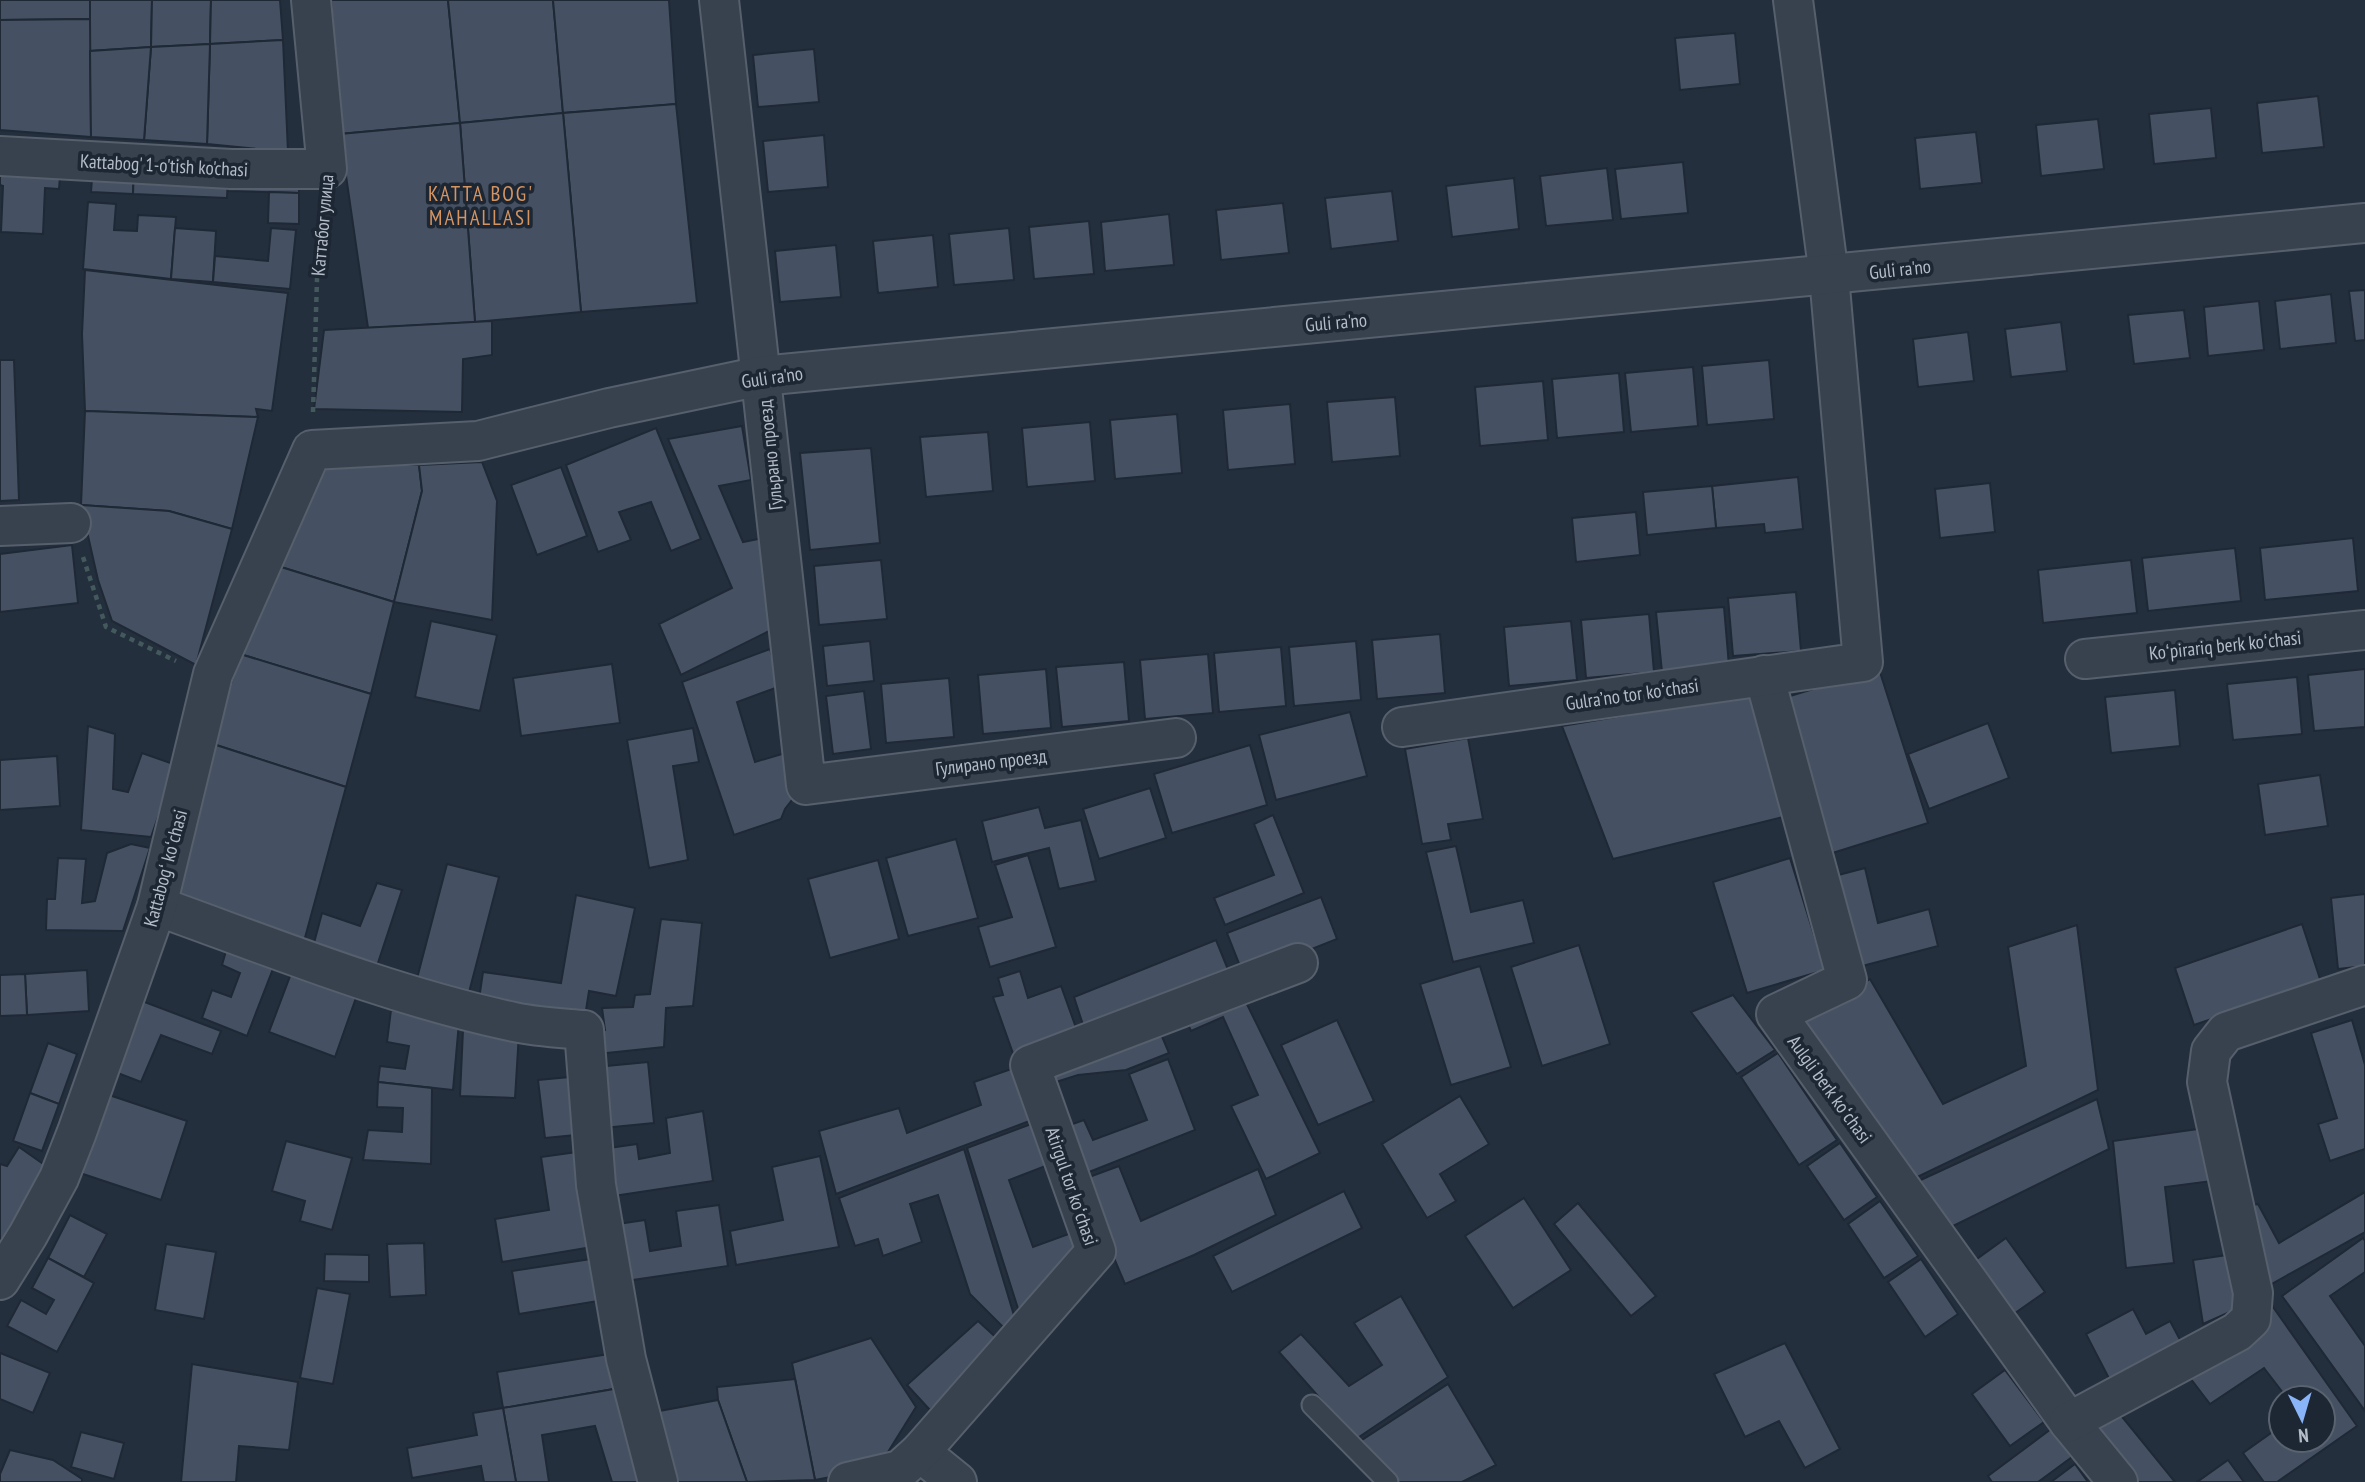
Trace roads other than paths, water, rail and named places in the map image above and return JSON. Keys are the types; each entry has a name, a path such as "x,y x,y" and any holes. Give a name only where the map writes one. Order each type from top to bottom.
{"street":[{"name":"Каттабог улица","path":"311,0 327,169"},
{"name":"Гульрано проезд","path":"719,0 806,785"},
{"path":"1793,0 1829,276"},
{"name":"Kattabog' 1-o'tish ko'chasi","path":"0,156 231,170 327,169"},
{"name":"Guli ra'no","path":"312,450 478,441 609,408 761,376 2365,223"},
{"name":"Gulraʼno tor koʻchasi","path":"1402,727 1863,662 1829,276"},
{"name":"Kattabogʻ koʻchasi","path":"0,1280 59,1178 157,906 214,674 312,450"},
{"path":"0,526 71,523"},
{"name":"Koʻpirariq berk koʻchasi","path":"2085,659 2365,630"},
{"name":"Aulgli berk koʻchasi","path":"1764,676 1847,980 1776,1014 2069,1422 2118,1482"},
{"name":"Гулирано проезд","path":"806,785 1176,738"},
{"path":"157,906 440,1004 517,1023 584,1030 596,1185 626,1359 658,1482"},
{"name":"Atirgul tor koʻchasi","path":"848,1482 900,1470 920,1452 1096,1251 1030,1065 1298,962"},
{"path":"2069,1422 2237,1332 2250,1319 2253,1293 2207,1082 2211,1051 2226,1032 2365,985"},
{"path":"920,1452 957,1482"}],"lane":[{"path":"1312,1405 1388,1482"}],"district":[{"name":"KATTA BOG' MAHALLASI","path":"481,206"}]}
